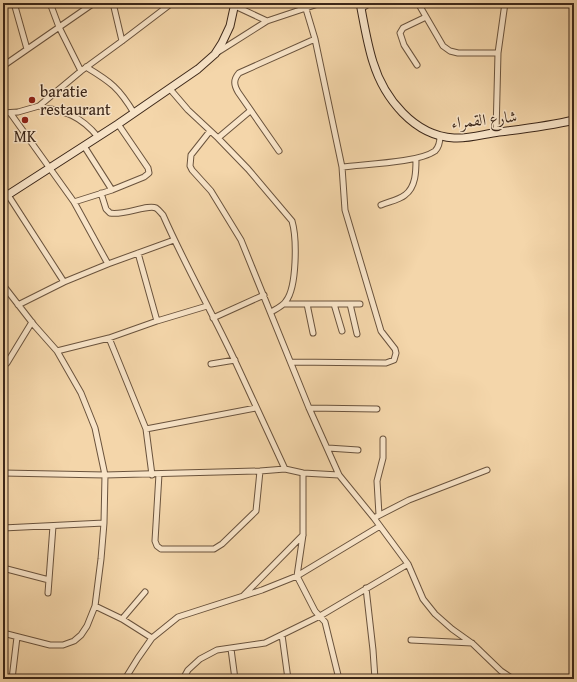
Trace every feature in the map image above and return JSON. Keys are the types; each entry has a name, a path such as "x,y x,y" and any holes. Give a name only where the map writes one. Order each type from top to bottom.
{"street":[{"path":"14,3 27,49"},
{"path":"50,3 80,71"},
{"path":"3,66 94,3"},
{"path":"114,3 122,41"},
{"path":"3,113 11,114 39,106 80,71 122,41 164,6 172,3"},
{"path":"64,282 6,197 170,89 216,54 267,21 321,3"},
{"path":"361,6 370,3"},
{"path":"418,3 443,46 450,51 458,53 498,53"},
{"path":"496,133 498,53 505,3"},
{"path":"216,54 227,33 235,5 267,21"},
{"name":"شارع القمراء","path":"361,6 373,63 387,94 400,110 415,124 431,134 461,138 551,126 574,120"},
{"path":"291,362 386,363 392,362 396,357 395,349 381,331 345,210 342,167 315,39 306,9"},
{"path":"417,65 404,45 400,33 403,28 426,17"},
{"path":"278,151 250,111 235,86 235,77 239,73 315,39"},
{"path":"86,67 116,86 134,112"},
{"path":"170,89 188,110 248,169 292,221 295,231 295,260 291,289 284,304 271,312"},
{"path":"39,106 62,112 82,121 98,137"},
{"path":"218,138 250,111"},
{"path":"11,114 74,202 108,264"},
{"path":"74,202 112,190 144,177 149,173 148,168 118,124"},
{"path":"210,131 192,154 190,166 212,191 234,227 248,255 309,408 339,475 377,517"},
{"path":"342,167 416,158 435,151 440,143 440,136"},
{"path":"84,146 112,190"},
{"path":"381,205 405,195 411,188 414,180 416,158"},
{"path":"101,193 106,209 112,214 122,214 152,207 157,208 162,215 235,360 285,469"},
{"path":"18,305 64,282 174,240"},
{"path":"138,253 158,321"},
{"path":"3,285 57,351 81,393 93,421 105,475 104,523 95,606 82,635 74,641 64,645 50,645 3,633"},
{"path":"213,318 264,295"},
{"path":"284,304 360,304"},
{"path":"307,304 313,333"},
{"path":"334,304 342,331"},
{"path":"350,304 357,334"},
{"path":"57,351 109,338 207,306"},
{"path":"6,363 32,322"},
{"path":"109,338 146,428 152,475"},
{"path":"211,364 235,360"},
{"path":"146,428 256,408"},
{"path":"309,408 377,409"},
{"path":"383,439 383,458 377,481 377,517 380,526 408,564 423,599 431,610 452,629 473,644 501,671 513,679"},
{"path":"328,448 358,450"},
{"path":"3,473 152,475 285,469 303,473 339,475"},
{"path":"377,517 409,500 487,470"},
{"path":"159,474 155,541 157,546 161,549 214,549 222,544 256,511 260,471"},
{"path":"303,473 303,535 297,576 315,611 325,622 339,679"},
{"path":"3,528 104,523"},
{"path":"48,593 53,526"},
{"path":"125,679 152,638 178,617 243,597 297,576 380,526"},
{"path":"243,597 303,535"},
{"path":"183,679 188,670 200,659 217,650 266,643 320,616 408,564"},
{"path":"3,568 49,580"},
{"path":"366,588 375,679"},
{"path":"122,619 145,592"},
{"path":"95,606 122,619 152,638"},
{"path":"282,635 288,679"},
{"path":"12,679 17,637"},
{"path":"411,640 473,644"},
{"path":"231,649 235,679"}],"place":[{"name":"baratie restaurant","path":"32,100"},
{"name":"MK","path":"25,120"}]}
